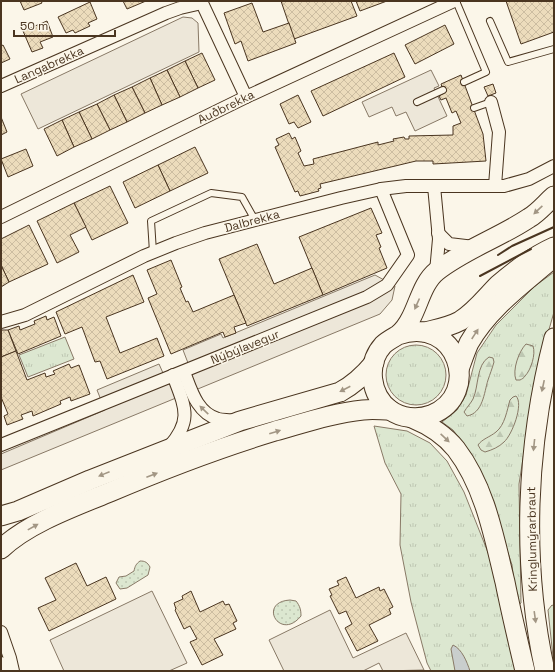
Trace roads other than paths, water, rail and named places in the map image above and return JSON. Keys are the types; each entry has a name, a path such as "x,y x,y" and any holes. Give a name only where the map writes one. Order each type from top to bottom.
{"main road":[{"path":"1,516 18,511 168,448 240,421 340,392 350,387 362,377 374,363 382,346 398,334 410,318 424,288 436,272 474,247 531,217 554,196"},
{"path":"425,332 460,320 519,269 545,251 554,247"},
{"path":"412,418 429,416 447,404 454,394 457,386 459,369 469,344 485,320 505,299 554,257"},
{"path":"398,334 408,331 425,332 439,338 450,348 459,369"},
{"name":"Kringlumýrarbraut","path":"545,671 534,613 530,553 531,475 539,406 554,338"},
{"path":"374,363 372,378 376,393 380,399 390,410 397,414 427,424 446,438 456,449 476,485 486,509 496,544 525,671"},
{"path":"1,549 19,534 80,504 243,441 343,413 364,410 390,410"}],"street":[{"name":"Auðbrekka","path":"1,217 246,97 455,1"},
{"name":"Langabrekka","path":"1,86 166,13 202,2 246,97"},
{"path":"491,102 499,132 496,186"},
{"name":"Dalbrekka","path":"1,322 25,315 153,252 205,233 381,189 406,186 504,186 529,179 554,166"},
{"path":"434,186 439,239 436,272"},
{"name":"Nýbýlavegur","path":"1,445 367,297 387,285 408,255 381,189"},
{"path":"438,233 448,244 474,247"},
{"path":"179,374 200,407 208,414 218,419 240,421"},
{"path":"168,448 178,436 185,420 179,374"},
{"path":"1,632 13,671"},
{"path":"1,663 4,671"}],"lane":[{"path":"455,1 486,72 464,82"},
{"path":"490,21 508,62 554,49"},
{"path":"417,102 443,90"},
{"path":"474,108 491,102"},
{"path":"153,252 151,221 211,193 242,197 255,220"}]}
